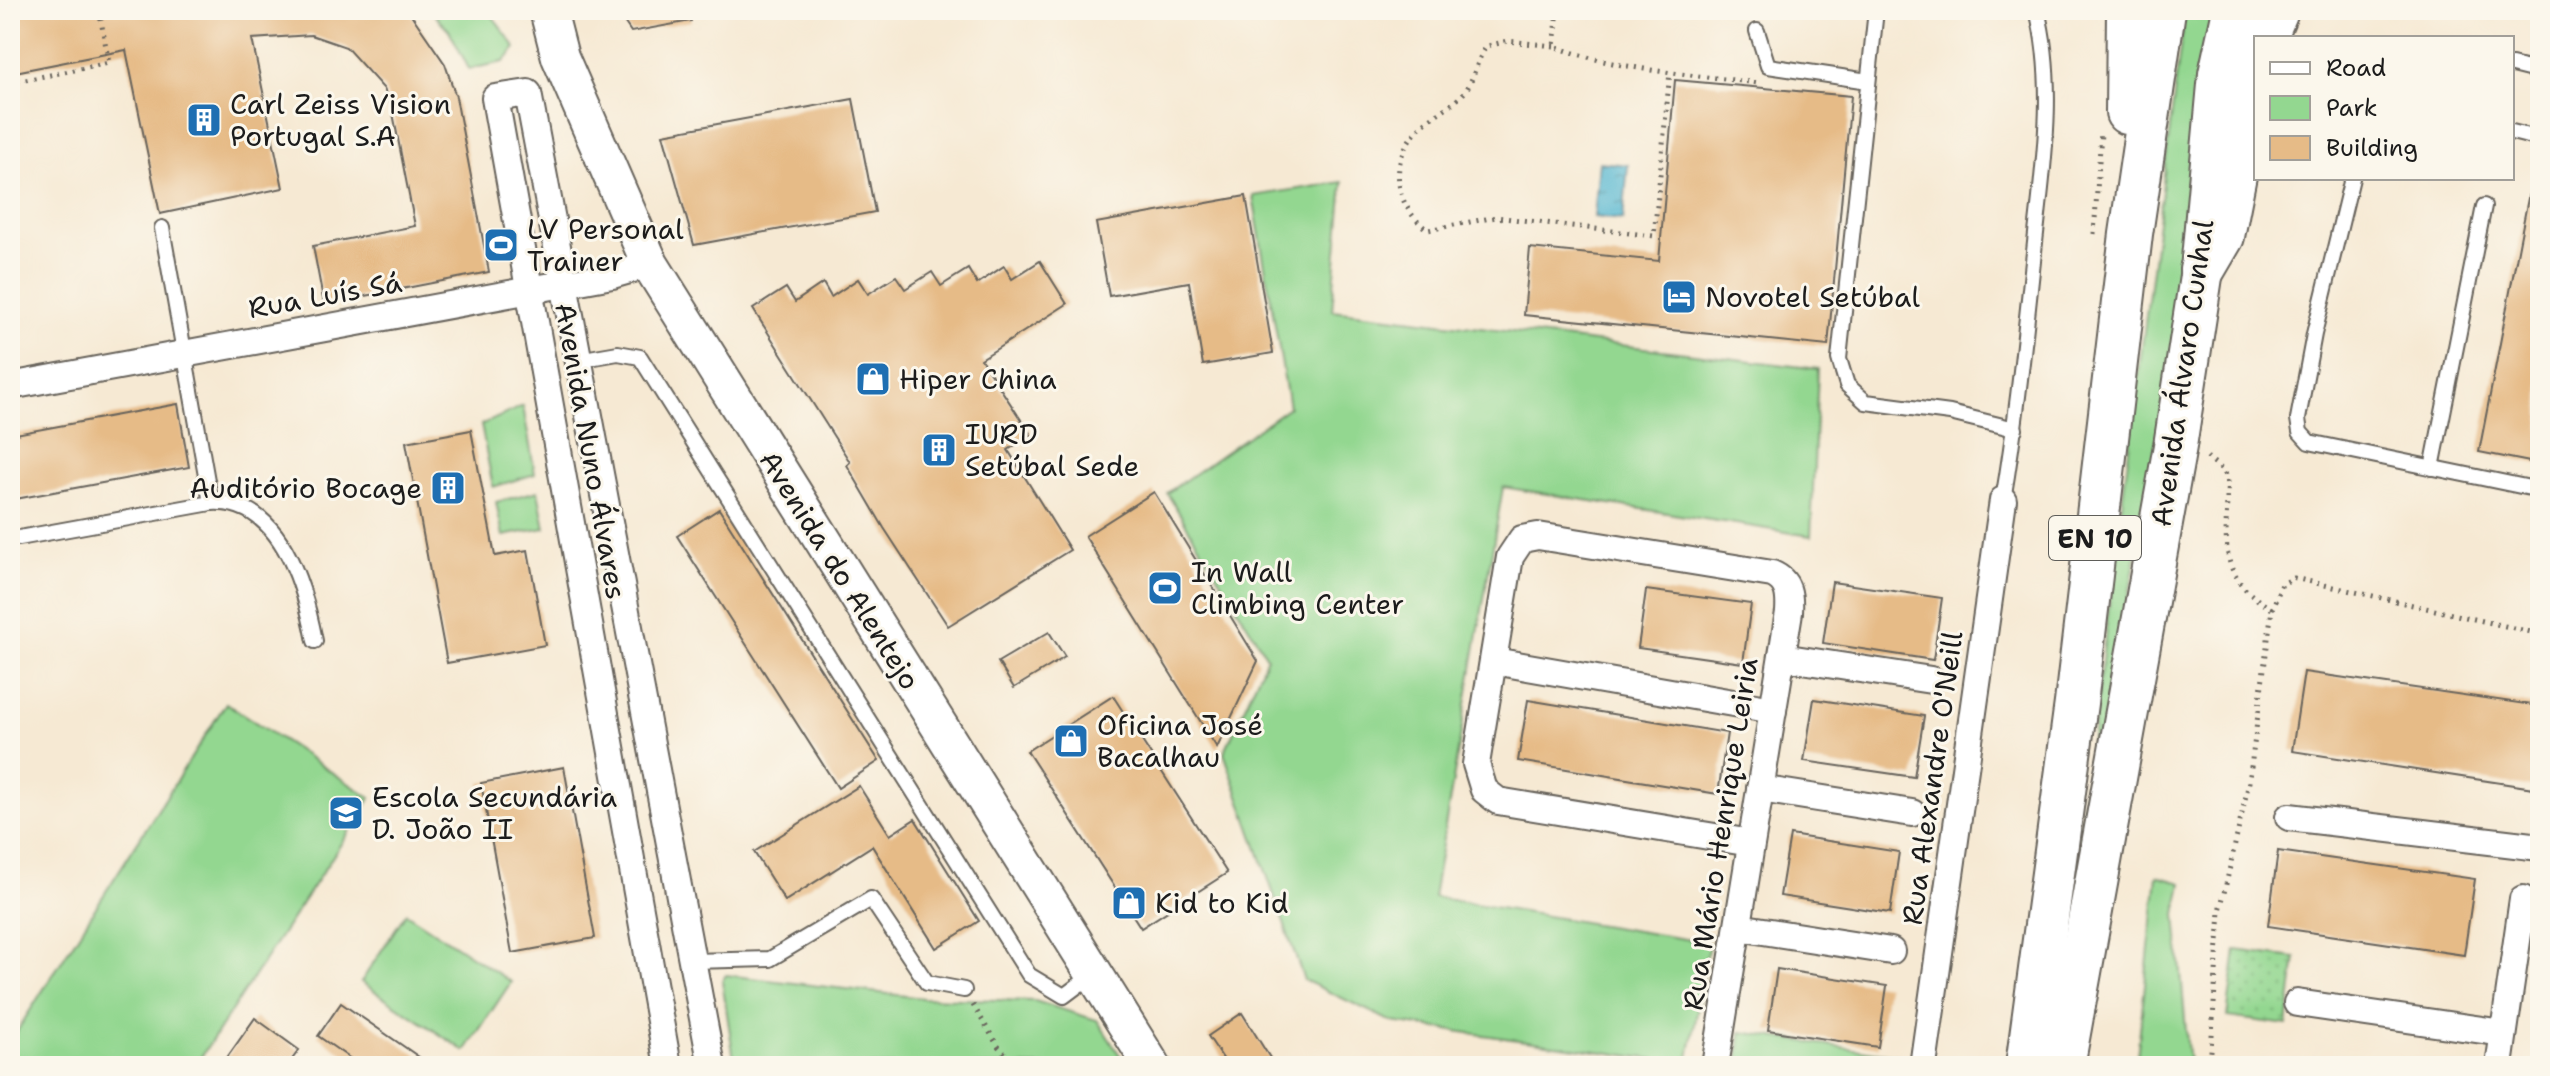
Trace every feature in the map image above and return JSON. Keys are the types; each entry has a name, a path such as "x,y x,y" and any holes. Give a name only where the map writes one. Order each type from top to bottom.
{"highway":[{"path":"2265,36 2276,10"},
{"path":"2202,270 2222,236 2254,73"}],"main road":[{"name":"Avenida do Alentejo","path":"520,10 560,57"},
{"name":"Avenida do Alentejo","path":"548,10 560,57 650,264 1092,975 1152,1066"},
{"path":"2128,10 2130,71 2125,151 2131,234"},
{"name":"EN 10","path":"2027,1066 2076,703 2131,234 2164,10"},
{"name":"Avenida Álvaro Cunhal","path":"2063,1066 2175,446 2202,270 2209,160 2224,50 2234,10"}],"street":[{"name":"Avenida Nuno Álvares","path":"668,1066 495,98 528,93 712,1066"},
{"name":"Rua Luís Sá","path":"10,386 564,284 650,264"},
{"name":"Rua Alexandre O'Neill","path":"1923,1066 2003,500"},
{"name":"Rua Mário Henrique Leiria","path":"1494,661 1510,557 1517,542 1532,536 1777,575 1788,590 1789,612 1715,1066"},
{"path":"1782,657 1931,680"},
{"path":"1751,843 1493,798 1481,784 1476,764 1494,661 1773,710"},
{"path":"1760,789 1912,813"},
{"path":"2289,817 2540,847"},
{"path":"2499,1066 2523,899"},
{"path":"1738,927 1891,951"},
{"path":"2297,1003 2503,1033"}],"lane":[{"path":"1876,10 1839,359 1847,385 1866,402 1950,413 2015,429"},
{"path":"2003,500 2015,429 2046,138 2043,34 2037,10"},
{"path":"1757,31 1768,66 1868,81"},
{"path":"2514,66 2540,72"},
{"path":"2514,132 2540,139"},
{"path":"2352,180 2304,380 2298,419 2300,432 2309,442 2540,490"},
{"path":"2432,468 2484,206"},
{"path":"162,228 211,503"},
{"path":"578,360 618,353 640,357 1029,975 1064,996 1092,975"},
{"path":"19,538 211,503 224,502 247,510 277,540 304,586 315,641"},
{"path":"692,961 770,959 871,899 927,983 964,990"}],"path":[{"path":"10,83 109,63 99,10"},
{"path":"1554,46 1558,10"},
{"path":"1670,72 1654,236 1496,217 1428,230 1412,219 1401,200 1397,180 1402,157 1413,135 1463,94 1487,46 1508,41 1554,46 1613,65 1670,72 1760,84"},
{"path":"2206,457 2222,470 2227,483 2224,536 2231,569 2249,594 2272,609"},
{"path":"2210,1066 2220,911 2249,782 2272,609 2282,584 2294,578 2540,634"},
{"path":"964,990 998,1046 1016,1066"}],"green space":[{"path":"430,10 488,10 516,48 504,62 469,69 449,30"},
{"path":"2185,10 2217,13 2171,357 2046,1066 2087,778"},
{"path":"1343,182 1332,310 1818,369 1811,536 1503,487 1433,897 1709,943 1688,1064 1392,1022 1304,980 1224,753 1267,657 1167,493 1289,407 1253,196"},
{"path":"523,406 535,474 493,487 481,425"},
{"path":"538,491 545,528 503,536 496,502"},
{"path":"226,703 371,798 195,1066 10,1066 10,1042"},
{"path":"2157,876 2182,883 2176,914 2189,1066 2136,1066"},
{"path":"406,913 511,982 465,1051 361,982"},
{"path":"2236,950 2296,958 2287,1025 2227,1017"},
{"path":"726,975 923,998 1035,1001 1097,1020 1127,1066 735,1066 722,981"},
{"path":"1741,1032 1901,1056 1900,1066 1738,1066"}],"water":[{"path":"1599,162 1628,165 1623,220 1594,217"}],"building":[{"path":"10,10 408,10 445,64 456,97 489,272 324,304 313,246 415,226 392,108 384,89 346,47 311,35 252,39 283,188 160,214 126,50 10,73"},
{"path":"616,10 690,10 691,21 631,32"},
{"path":"1675,80 1851,96 1828,346 1524,315 1530,248 1659,261"},
{"path":"853,99 875,212 694,245 663,134"},
{"path":"2529,193 2540,194 2540,464 2479,452"},
{"path":"1246,196 1273,353 1203,365 1189,282 1109,296 1096,223"},
{"path":"1040,261 1067,304 981,359 1031,435 1008,450 1070,550 948,626 884,528 847,465 850,462 753,309 786,288 795,302 823,283 831,297 858,279 868,294 896,276 905,289 932,272 941,286 968,269 977,284 1004,266 1012,279"},
{"path":"178,404 189,467 10,500 10,435"},
{"path":"471,430 495,556 528,550 545,645 447,663 406,442"},
{"name":"In Wall Climbing Center","path":"1154,492 1258,661 1217,748 1085,536"},
{"path":"719,509 879,761 838,788 677,536"},
{"path":"1832,582 1942,598 1933,660 1823,643"},
{"path":"1646,590 1751,604 1743,663 1638,648"},
{"path":"1049,632 1065,657 1014,688 998,662"},
{"path":"2304,672 2540,706 2540,789 2292,751"},
{"path":"1113,696 1227,873 1141,928 1027,751"},
{"path":"1814,699 1924,716 1914,777 1804,761"},
{"path":"1528,700 1727,733 1718,794 1518,761"},
{"path":"564,767 595,938 512,953 481,783"},
{"path":"859,786 890,835 915,819 979,921 936,948 872,846 785,901 754,852"},
{"path":"1790,835 1899,852 1890,913 1780,896"},
{"path":"2278,851 2475,879 2464,955 2268,926"},
{"path":"1777,969 1887,986 1878,1047 1768,1030"},
{"path":"341,1003 432,1066 361,1066 318,1036"},
{"path":"1242,1013 1275,1066 1228,1066 1208,1036"},
{"path":"255,1018 299,1050 287,1066 221,1066"}],"place":[{"name":"Carl Zeiss Vision Portugal S.A","path":"204,120"},
{"name":"LV Personal Trainer","path":"501,245"},
{"name":"Novotel Setúbal","path":"1679,297"},
{"name":"Hiper China","path":"873,379"},
{"name":"IURD Setúbal Sede","path":"939,450"},
{"name":"Auditório Bocage","path":"448,488"},
{"name":"In Wall Climbing Center","path":"1165,588"},
{"name":"Oficina José Bacalhau","path":"1071,741"},
{"name":"Escola Secundária D. João II","path":"346,813"},
{"name":"Kid to Kid","path":"1129,903"}]}
